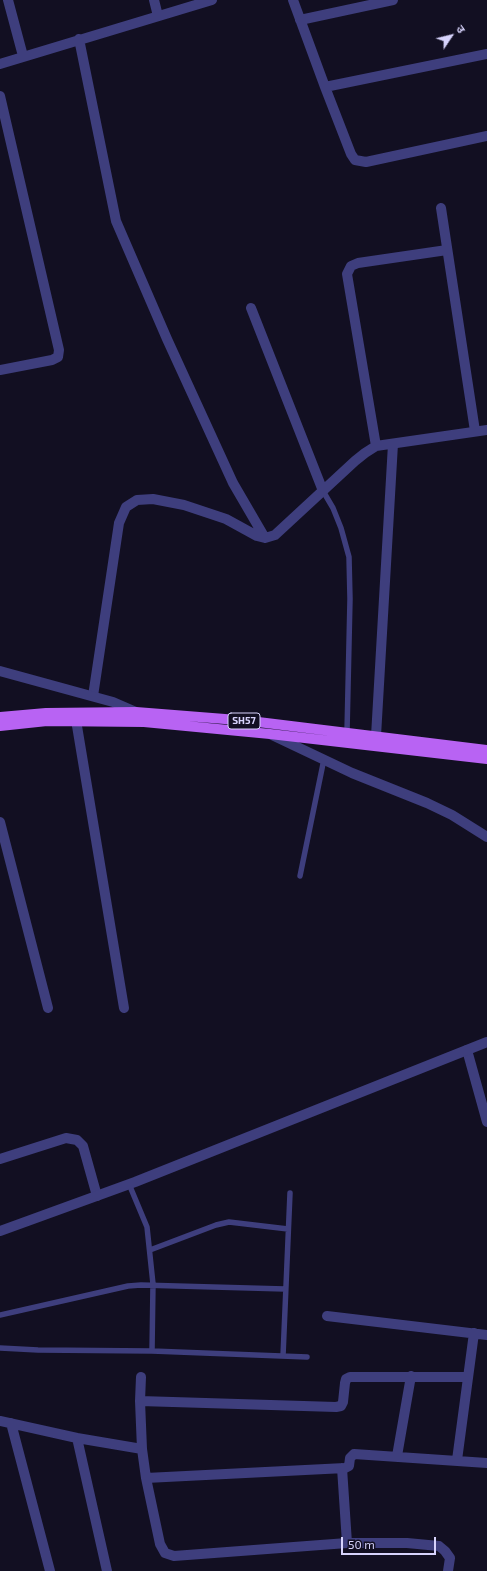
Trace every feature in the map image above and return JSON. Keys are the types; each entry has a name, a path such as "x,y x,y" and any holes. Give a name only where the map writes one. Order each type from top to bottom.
{"main road":[{"name":"SH57","path":"0,717 46,713 136,712 250,721 487,750"},
{"name":"SH57","path":"0,726 47,721 76,720 144,722 270,734 487,759"}],"street":[{"path":"8,0 23,56"},
{"path":"154,0 158,16"},
{"path":"0,64 212,0"},
{"path":"293,0 351,154 356,160 366,162 487,136"},
{"path":"300,20 393,0"},
{"path":"79,39 116,221 167,339 234,483 265,538"},
{"path":"325,87 487,54"},
{"path":"0,96 59,350 58,357 52,360 0,370"},
{"path":"440,208 475,431"},
{"path":"376,446 347,274 351,266 358,264 447,250"},
{"path":"251,308 323,491"},
{"path":"93,696 119,523 126,507 137,500 153,499 184,505 226,519 258,536 265,538 275,535 355,461 376,446 487,430"},
{"path":"376,736 393,444"},
{"path":"0,670 113,702 136,712 144,722"},
{"path":"76,720 124,1008"},
{"path":"270,734 352,773 427,803 452,815 487,837"},
{"path":"0,822 48,1008"},
{"path":"0,1231 129,1184 487,1042"},
{"path":"468,1050 487,1122"},
{"path":"0,1159 66,1138 77,1140 83,1146 97,1196"},
{"path":"327,1316 487,1335"},
{"path":"457,1460 474,1333"},
{"path":"397,1456 411,1376"},
{"path":"141,1377 140,1401 142,1449 146,1478 160,1544 164,1553 174,1556 373,1542 439,1546 445,1550 450,1558 448,1571"},
{"path":"140,1401 336,1407 341,1406 343,1402 344,1383 346,1379 350,1377 468,1377"},
{"path":"0,1421 77,1438 142,1449"},
{"path":"11,1423 50,1571"},
{"path":"77,1438 107,1571"},
{"path":"146,1478 342,1468 349,1466 350,1458 354,1454 487,1463"},
{"path":"342,1468 347,1543"}],"lane":[{"path":"323,491 333,508 341,528 349,557 350,599 347,732"},
{"path":"300,876 324,759"},
{"path":"129,1184 147,1227 153,1284 152,1351"},
{"path":"283,1356 290,1193"},
{"path":"150,1250 216,1225 229,1222 288,1229"},
{"path":"0,1315 128,1286 153,1284 285,1289"},
{"path":"0,1348 38,1350 152,1351 307,1357"}]}
